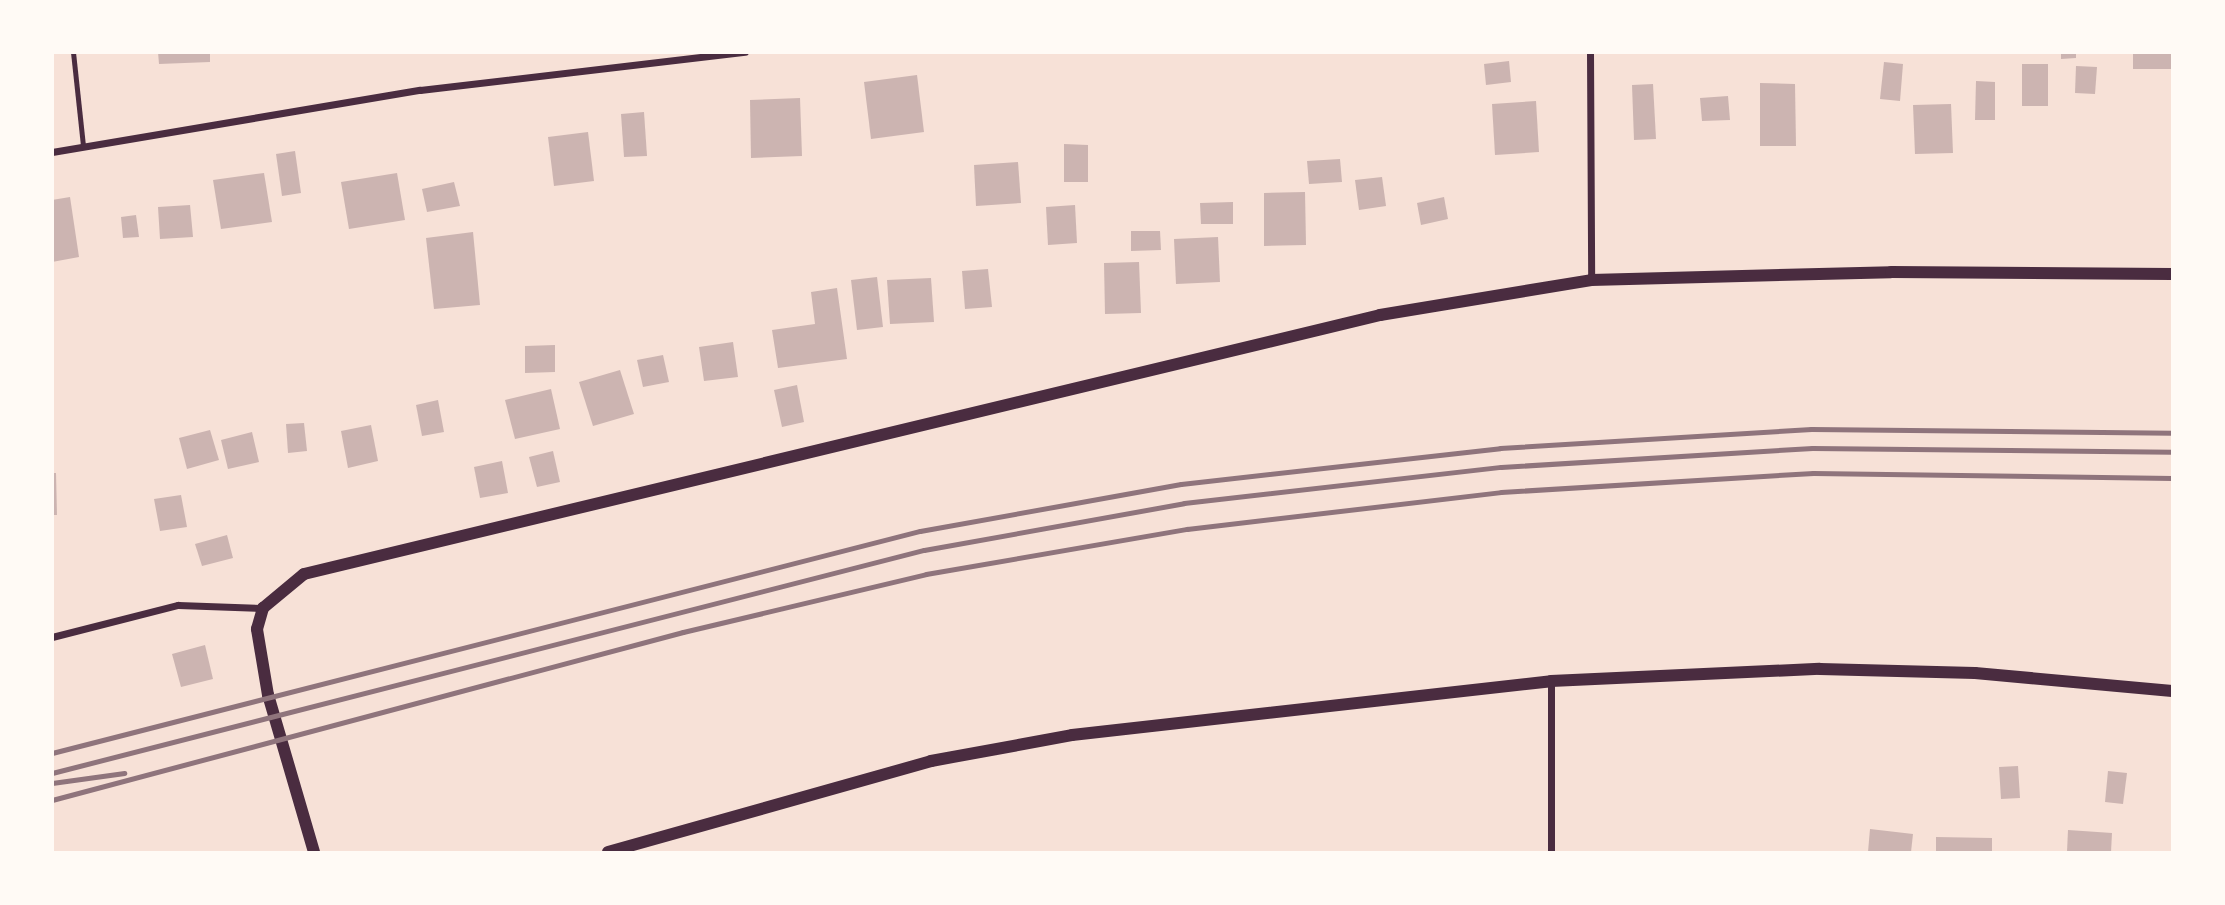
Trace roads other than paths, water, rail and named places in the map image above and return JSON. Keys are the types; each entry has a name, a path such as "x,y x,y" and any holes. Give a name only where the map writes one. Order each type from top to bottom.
{"street":[{"path":"52,152 420,90 745,52"},
{"path":"1590,52 1591,280"},
{"path":"314,852 268,695 257,629 263,608 304,574 1380,315 1591,280 1891,272 2172,274"},
{"path":"52,638 178,605 263,608"},
{"path":"608,852 931,761 1046,740 1551,681 1820,669 1975,673 2172,691"},
{"path":"1551,681 1551,852"}],"lane":[{"path":"73,52 83,146"}],"railway":[{"path":"52,753 920,531 1181,484 1500,448 1811,429 2172,433"},
{"path":"52,773 924,550 1184,503 1501,467 1812,448 2172,452"},
{"path":"52,800 683,632 926,574 1187,529 1501,492 1813,473 2172,478"},
{"path":"52,783 124,773"}]}
